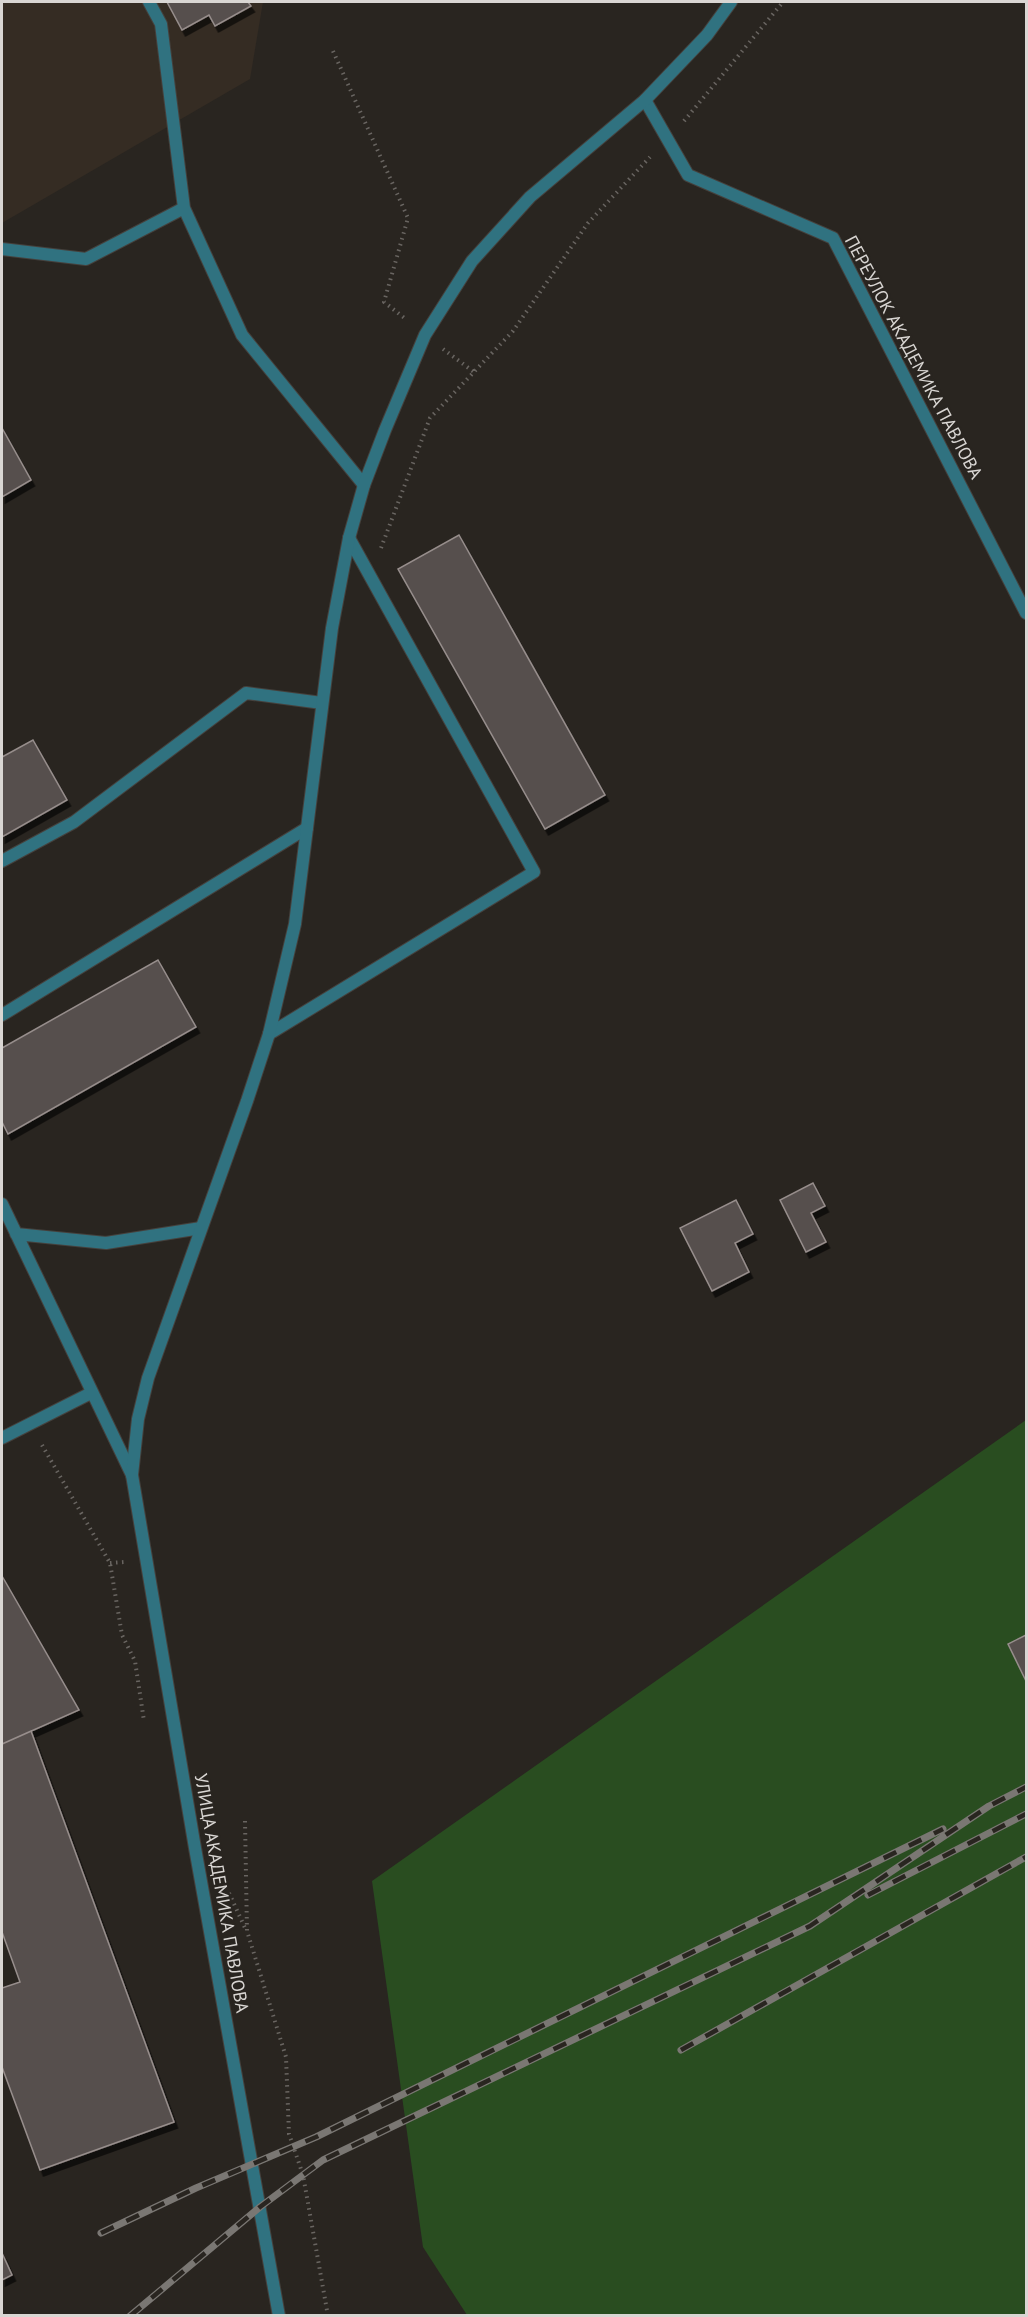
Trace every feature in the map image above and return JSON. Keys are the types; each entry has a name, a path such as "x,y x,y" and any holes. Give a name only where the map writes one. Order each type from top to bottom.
{"street":[{"path":"149,2 161,24 184,208 242,335 364,485"},
{"path":"132,1475 138,1419 148,1378 269,1034 295,924 332,628 350,538 364,485 425,335 472,261 530,197 645,100 707,35 731,2"},
{"name":"ПЕРЕУЛОК АКАДЕМИКА ПАВЛОВА","path":"645,100 688,175 833,238 1026,613"},
{"path":"2,249 86,259 184,208"},
{"path":"269,1034 534,872 350,538"},
{"path":"2,861 74,822 246,693 322,704"},
{"path":"2,1015 307,828"},
{"path":"2,1204 132,1475"},
{"path":"16,1234 106,1243 201,1228"},
{"path":"2,1438 91,1393"},
{"name":"УЛИЦА АКАДЕМИКА ПАВЛОВА","path":"132,1475 193,1837 279,2316"}],"path":[{"path":"371,577 430,418 513,331 588,223 668,139 783,2"},
{"path":"333,51 408,218 384,302 474,372"},
{"path":"29,1423 110,1563 122,1635 135,1661 144,1721"},
{"path":"245,1821 247,1931 286,2057 289,2134 303,2175 328,2316"}],"shaded area":[{"path":"2,2 263,2 250,79 2,223"}],"green space":[{"path":"1026,1420 1026,2315 467,2315 423,2247 372,1881"}],"building":[{"path":"167,2 248,2 251,6 215,26 209,15 182,30"},
{"path":"2,428 31,480 2,497"},
{"path":"459,535 605,795 545,829 398,569"},
{"path":"33,740 67,800 2,837 2,757"},
{"path":"158,960 196,1027 8,1134 2,1122 2,1048"},
{"path":"813,1183 825,1206 811,1213 826,1242 806,1252 780,1200"},
{"path":"736,1200 753,1234 735,1243 749,1272 712,1291 680,1228"},
{"path":"2,1576 79,1710 2,1744"},
{"path":"1026,1635 1026,1681 1008,1644"},
{"path":"31,1731 174,2122 40,2170 2,2067 2,1988 20,1982 2,1932 2,1744"},
{"path":"2,2253 12,2275 2,2280"}],"railway":[{"path":"130,2316 260,2207 323,2160 810,1926 989,1806 1026,1787"},
{"path":"868,1895 1026,1814"},
{"path":"101,2233 196,2188 316,2137 943,1829"},
{"path":"681,2050 1026,1857"}]}
